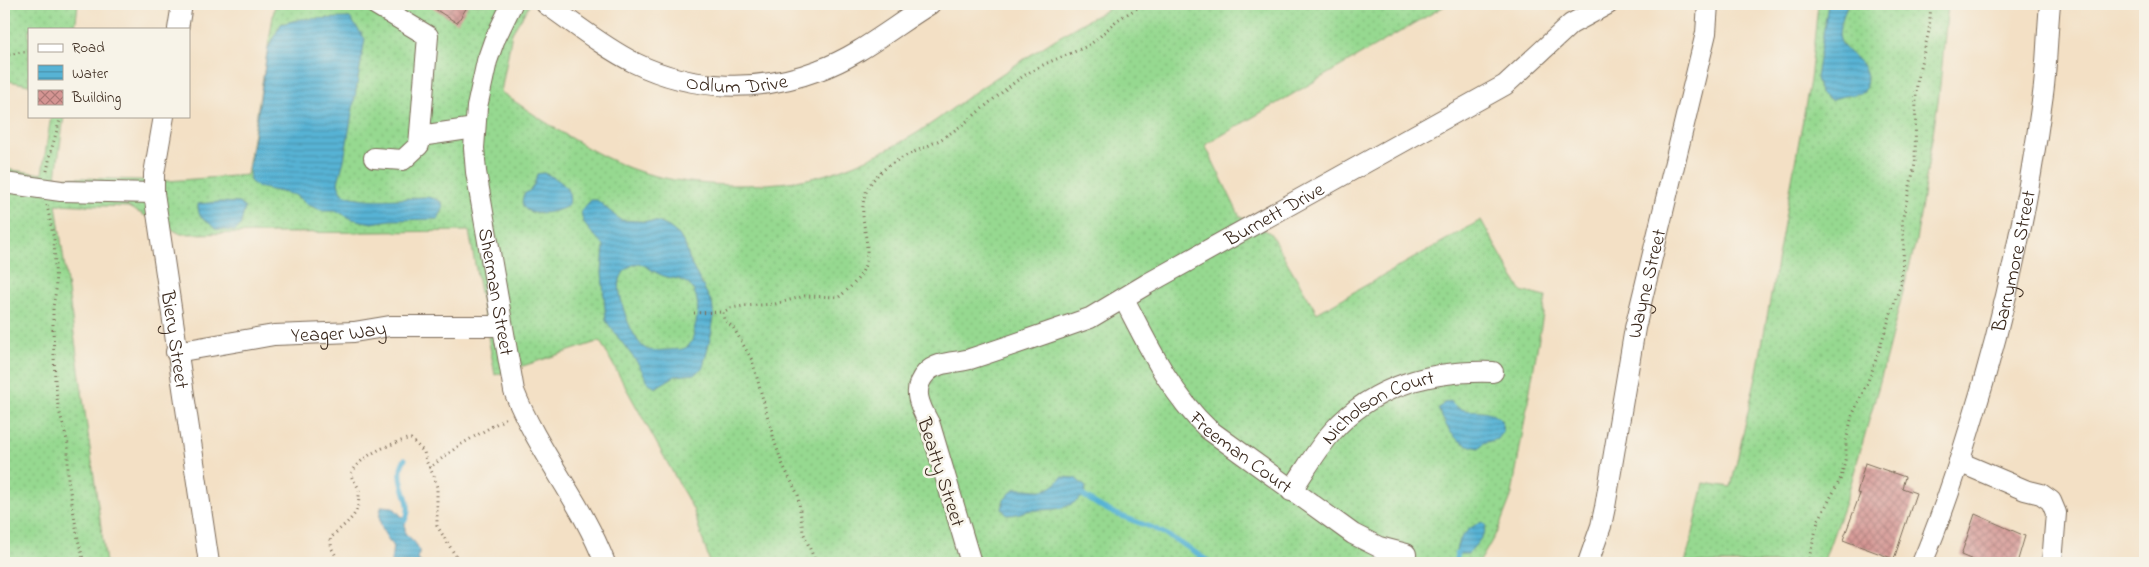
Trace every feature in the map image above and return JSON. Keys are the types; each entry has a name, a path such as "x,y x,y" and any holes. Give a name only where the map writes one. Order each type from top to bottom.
{"street":[{"path":"178,28 182,4"},
{"path":"374,158 403,160 419,145 428,36 375,4"},
{"name":"Sherman Street","path":"512,4 494,41 487,61 475,128 476,172 509,372 522,410 587,522 605,563"},
{"name":"Odlum Drive","path":"546,4 614,51 653,71 681,80 714,86 752,86 788,80 820,70 851,54 930,4"},
{"name":"Burnett Drive","path":"920,382 932,368 967,360 1090,318 1505,85 1571,24 1608,4"},
{"name":"Wayne Street","path":"1588,563 1602,526 1634,328 1706,33 1708,4"},
{"name":"Barrymore Street","path":"1922,563 1959,462 1984,384 2005,299 2027,192 2043,93 2050,4"},
{"name":"Biery Street","path":"164,118 154,174 154,193 176,352 209,563"},
{"path":"420,136 475,128"},
{"path":"4,183 46,189 154,193"},
{"name":"Freeman Court","path":"1124,299 1170,384 1193,415 1219,438 1353,534 1380,548 1406,554"},
{"name":"Yeager Way","path":"176,352 274,335 354,332 390,326 502,326"},
{"name":"Nicholson Court","path":"1291,491 1334,431 1347,417 1382,393 1437,374 1465,371 1492,372"},
{"name":"Beatty Street","path":"920,382 917,392 919,404 930,425 971,563"},
{"path":"1959,462 2025,490 2042,494 2051,501 2056,513 2052,563"}],"path":[{"path":"694,314 718,314 731,308 775,304 805,296 839,297 848,290 866,265 867,252 863,221 864,198 867,188 876,176 902,157 946,136 1025,75 1068,53 1084,48 1115,22 1144,4"},
{"path":"1808,563 1818,522 1841,478 1846,456 1846,441 1852,416 1871,374 1901,283 1904,246 1902,221 1915,164 1916,93 1918,75 1929,31 1931,4"},
{"path":"4,56 28,52"},
{"path":"59,118 51,150 46,189 46,202 54,240 56,290 53,307 53,332 55,380 58,406 68,444 68,480 78,540 84,563"},
{"path":"723,312 724,320 732,327 752,360 775,443 782,463 798,495 803,532 816,563"},
{"path":"429,468 473,437 522,410"},
{"path":"340,563 330,544 330,539 357,511 359,491 352,474 360,462 374,452 406,439 411,439 424,452 437,488 437,526 460,563"}],"green space":[{"path":"4,4 78,4 75,28 28,28 28,85 4,80"},
{"path":"275,4 530,4 512,33 501,92 573,140 604,157 640,172 685,182 758,185 802,180 832,173 890,148 917,133 1034,53 1117,4 1448,4 1205,145 1240,217 1270,233 1317,313 1481,220 1521,291 1546,297 1512,494 1498,530 1479,563 710,563 693,509 600,341 495,375 469,231 181,234 128,207 56,204 106,563 4,563 4,169 42,174 51,118 64,118 56,177 167,181 247,175"},
{"path":"1818,4 1948,4 1939,95 1916,241 1879,385 1848,494 1823,563 1685,563 1704,483 1731,487 1757,372 1810,80"}],"water":[{"path":"1828,4 1847,4 1839,31 1841,43 1862,65 1866,72 1867,81 1864,92 1831,100 1820,93 1816,78"},
{"path":"350,18 365,39 344,160 338,182 341,193 348,196 370,199 421,197 436,199 442,202 443,209 438,219 390,220 372,223 352,219 337,211 324,211 308,205 295,195 257,187 250,181 249,169 268,48 281,24 301,19"},
{"path":"544,173 564,185 569,194 569,205 547,213 530,212 522,203 524,194 533,186 537,174"},
{"path":"591,200 597,200 620,220 658,222 669,227 679,235 685,245 691,264 712,303 714,317 703,367 695,374 675,376 655,388 648,382 639,365 606,321 602,272 604,246 586,226 581,211","holes":["639,263 663,276 685,282 695,293 698,310 692,340 685,348 657,351 646,349 635,337 626,317 619,287 623,273"]},
{"path":"239,203 245,208 240,226 235,231 215,229 199,214 198,204"},
{"path":"1450,401 1462,409 1488,412 1495,415 1502,421 1503,432 1498,439 1483,443 1479,448 1463,443 1449,430 1438,409 1444,403"},
{"path":"1062,477 1075,478 1086,487 1084,496 1069,505 1057,509 1027,511 1007,515 1002,509 1004,500 1014,489 1045,489 1051,487"},
{"path":"382,506 393,507 405,520 405,533 414,541 418,548 419,554 417,558 421,563 391,563 393,545 386,537 380,522"},
{"path":"1483,522 1486,525 1486,529 1477,544 1468,554 1457,554 1456,549 1464,534 1473,526"}],"building":[{"path":"427,4 469,4 457,23"},
{"path":"1865,463 1905,477 1902,488 1916,493 1894,559 1843,540 1860,494 1857,493"},
{"path":"1975,514 2025,536 2017,563 1980,563 1961,555"}],"waterway":[{"path":"405,459 401,467 402,483 408,508 405,520"},
{"path":"1084,496 1109,511 1167,535 1211,563"},
{"path":"1455,563 1457,554"}]}
